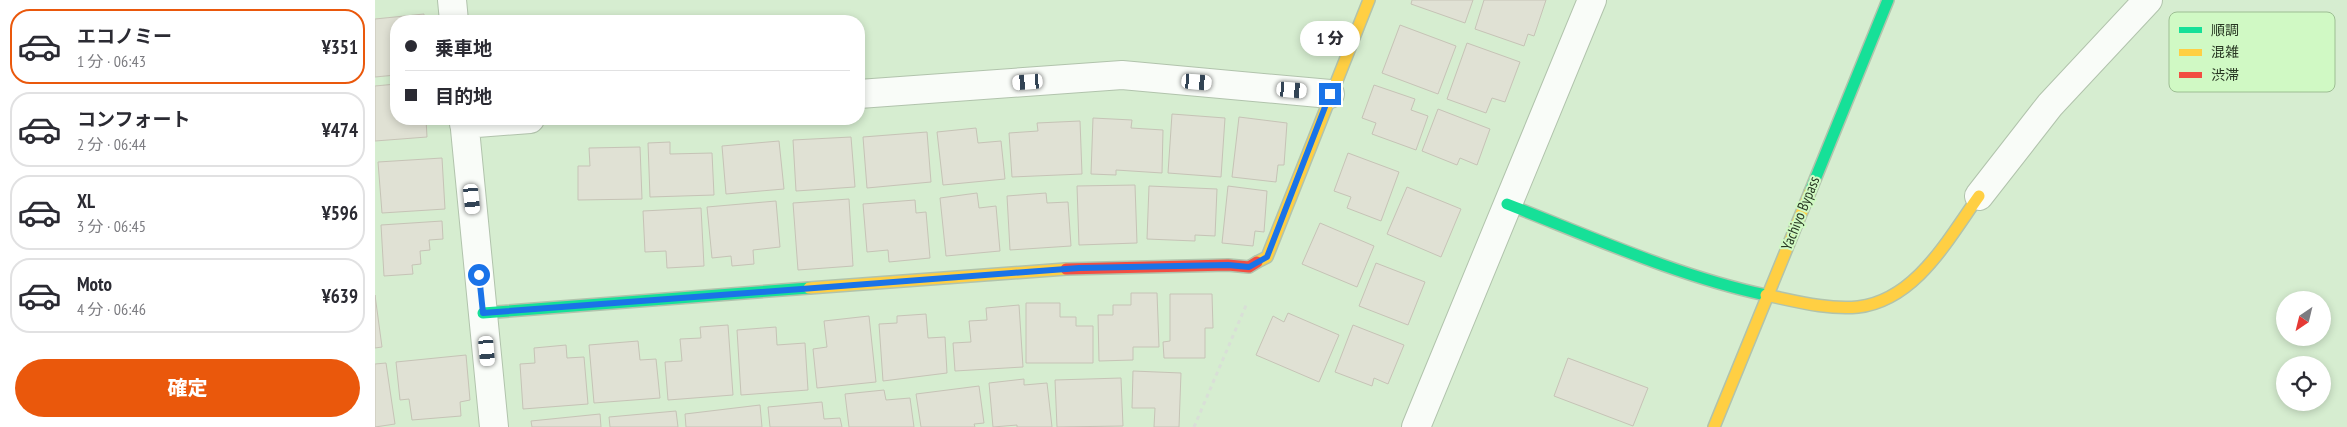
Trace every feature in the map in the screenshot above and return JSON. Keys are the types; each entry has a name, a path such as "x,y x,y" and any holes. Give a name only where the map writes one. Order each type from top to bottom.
{"main road":[{"path":"483,313 1079,268 1228,265 1249,267 1267,257 1330,94 1369,0"},
{"name":"Yachiyo Bypass","path":"1714,427 1889,0"},
{"path":"1507,204 1703,278 1767,296 1838,307 1860,306 1890,299 1922,272 1979,196"}],"street":[{"path":"452,0 453,15"},
{"path":"1416,427 1591,0"},
{"path":"1979,196 2050,105 2148,0"},
{"path":"865,94 1122,75 1330,94"},
{"path":"464,125 494,427"}],"path":[{"path":"1195,427 1267,257"}],"building":[{"path":"1412,0 1473,0 1465,23 1411,4"},
{"path":"1484,0 1546,0 1534,36 1528,34 1524,46 1475,29"},
{"path":"390,17 390,76 375,77 375,19"},
{"path":"1400,25 1456,46 1438,94 1382,73"},
{"path":"1467,43 1520,62 1505,102 1492,98 1486,113 1447,99"},
{"path":"390,85 390,125 426,125 427,137 375,141 375,86"},
{"path":"1374,85 1415,99 1411,110 1428,116 1416,150 1372,134 1376,123 1362,118"},
{"path":"1438,109 1490,129 1477,165 1460,158 1457,165 1422,151"},
{"path":"1172,114 1225,118 1221,177 1168,173"},
{"path":"1239,117 1287,123 1284,165 1278,165 1276,182 1232,177"},
{"path":"1093,118 1132,120 1131,128 1163,130 1162,173 1116,170 1116,175 1091,174"},
{"path":"1080,121 1082,174 1012,177 1009,133 1038,131 1037,123"},
{"path":"976,128 978,143 1001,141 1005,179 943,185 937,132"},
{"path":"927,132 931,182 867,188 863,137"},
{"path":"851,137 855,187 796,191 793,140"},
{"path":"779,141 784,189 726,194 722,146"},
{"path":"670,142 670,154 712,153 714,195 650,197 648,143"},
{"path":"640,147 642,199 578,200 578,166 590,166 589,148"},
{"path":"1348,153 1399,172 1381,221 1347,208 1351,197 1334,191"},
{"path":"442,158 445,209 382,213 378,162"},
{"path":"1135,185 1137,243 1079,245 1077,186"},
{"path":"1149,186 1217,189 1215,236 1195,235 1195,241 1147,239"},
{"path":"1228,186 1267,191 1264,232 1255,231 1253,246 1222,243"},
{"path":"1407,187 1461,209 1441,257 1387,234"},
{"path":"977,193 979,208 996,206 1000,251 946,256 940,198"},
{"path":"1046,193 1047,203 1068,202 1071,246 1010,250 1007,196"},
{"path":"849,199 853,266 798,270 793,203"},
{"path":"915,200 916,213 926,212 930,258 889,262 888,250 867,252 863,204"},
{"path":"776,201 780,247 753,250 754,264 732,266 731,256 712,258 707,207"},
{"path":"701,208 704,266 667,268 666,251 645,252 643,211"},
{"path":"442,221 443,239 429,240 430,250 420,251 421,264 412,265 413,274 384,276 381,225"},
{"path":"1320,223 1374,246 1357,287 1302,264"},
{"path":"1376,263 1425,282 1408,325 1359,306"},
{"path":"1131,293 1157,293 1159,347 1133,347 1133,360 1099,361 1098,315 1113,315 1113,305 1131,305"},
{"path":"1170,294 1212,294 1213,328 1205,328 1205,358 1164,358 1163,342 1170,341"},
{"path":"375,295 382,347 375,348"},
{"path":"1026,303 1060,303 1060,317 1076,317 1076,326 1093,326 1093,363 1026,363"},
{"path":"1019,305 1023,367 955,371 953,343 971,342 969,321 987,320 986,308"},
{"path":"1288,313 1339,335 1319,382 1256,355 1273,316 1284,322"},
{"path":"926,314 928,338 945,337 947,373 883,381 879,324 897,323 897,316"},
{"path":"869,316 876,382 817,388 813,349 827,347 824,321"},
{"path":"728,325 733,395 668,400 665,362 682,361 680,339 701,338 700,327"},
{"path":"1353,325 1404,345 1388,384 1374,378 1372,386 1335,372"},
{"path":"776,327 777,345 805,343 808,390 741,395 737,330"},
{"path":"638,341 640,360 656,359 660,398 594,403 589,345"},
{"path":"566,345 567,358 584,357 588,404 523,409 520,364 535,363 534,348"},
{"path":"466,355 470,400 460,402 461,416 412,420 409,399 400,400 396,362"},
{"path":"1568,358 1648,388 1633,426 1554,396"},
{"path":"386,363 395,424 375,427 375,364"},
{"path":"1133,371 1181,373 1179,427 1154,427 1155,408 1132,408"},
{"path":"1121,378 1123,426 1057,427 1055,380"},
{"path":"1024,379 1024,385 1047,383 1052,427 1017,427 1017,425 993,427 989,383"},
{"path":"979,386 984,423 974,424 975,427 921,427 916,394"},
{"path":"884,390 886,400 910,398 914,427 849,427 845,394"},
{"path":"822,402 824,419 840,418 842,427 770,427 768,407"},
{"path":"760,405 762,427 686,427 685,414"},
{"path":"676,411 678,427 610,427 609,417"},
{"path":"600,414 601,427 532,427 531,421"}],"traffic: fast":[{"path":"1810,192 1888,0"},
{"path":"1507,204 1668,267 1701,278 1766,295"},
{"path":"483,313 809,288"}],"traffic: slow":[{"path":"1257,262 1267,257 1369,0"},
{"path":"1714,427 1810,192"},
{"path":"1766,295 1812,304 1847,308 1879,302 1897,293 1929,265 1979,196"},
{"path":"809,288 1066,269"}],"traffic: jam":[{"path":"1066,269 1228,265 1249,267 1257,262"}],"route":[{"path":"479,275 483,313 1079,268 1228,265 1249,267 1267,257 1330,94"}]}
